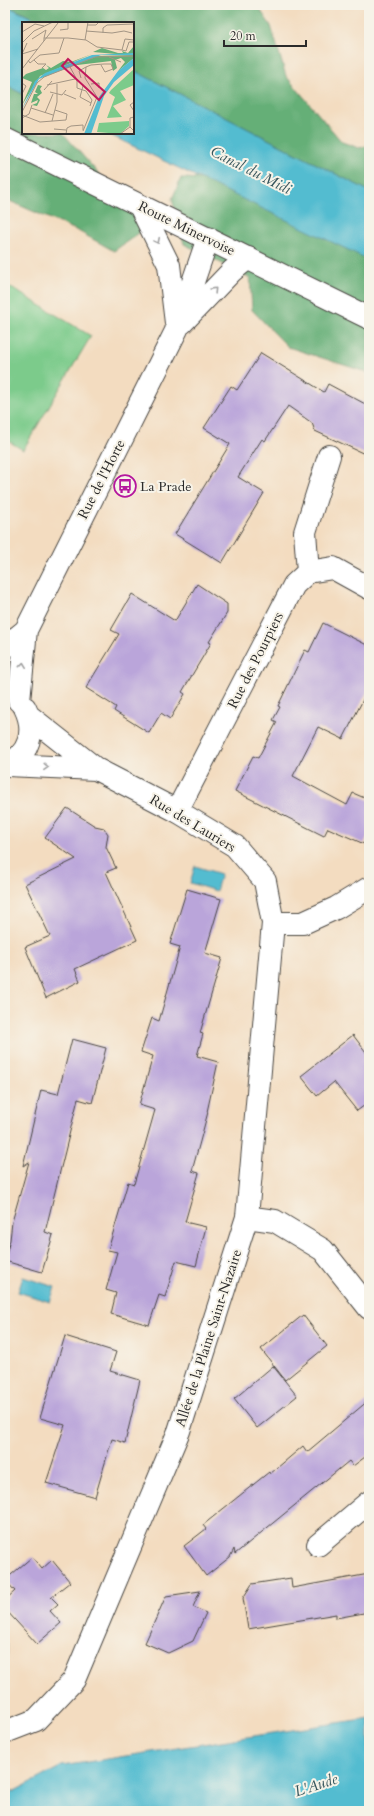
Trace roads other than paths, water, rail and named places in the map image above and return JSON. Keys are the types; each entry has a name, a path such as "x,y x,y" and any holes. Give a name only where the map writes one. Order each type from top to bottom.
{"street":[{"name":"Route Minervoise","path":"5,139 369,318"},
{"path":"140,206 169,265 177,328"},
{"name":"Rue de l'Horte","path":"6,765 17,759 25,750 30,739 32,727 18,703 26,630 177,328 208,238"},
{"name":"Rue de l'Horte","path":"177,328 232,271 248,258"},
{"path":"329,456 305,532 308,572 333,568 369,588"},
{"name":"Rue des Pourpiers","path":"177,811 294,585 308,572"},
{"name":"Rue de l'Horte","path":"5,647 26,630"},
{"name":"Rue des Lauriers","path":"18,703 96,769 177,811 235,846 265,881 273,922"},
{"name":"Rue des Lauriers","path":"6,765 96,769"},
{"path":"273,922 303,922 336,908 369,888"},
{"name":"Allée de la Plaine Saint-Nazaire","path":"5,1732 36,1720 74,1680 179,1431 247,1217 273,922"},
{"path":"247,1217 275,1221 323,1250 369,1308"},
{"path":"318,1545 369,1502"}],"water":[{"path":"5,5 41,22 22,22 22,94 5,85"},
{"name":"Canal du Midi","path":"134,71 369,191 369,260 108,134 134,134"},
{"path":"195,866 221,874 216,891 190,883"},
{"path":"23,1277 55,1287 50,1302 18,1292"},
{"path":"5,1641 7,1643 7,1676 5,1676"},
{"name":"L'Aude","path":"369,1718 369,1811 5,1811 5,1796 62,1766"}],"place":[{"name":"La Prade","path":"125,486"}]}
